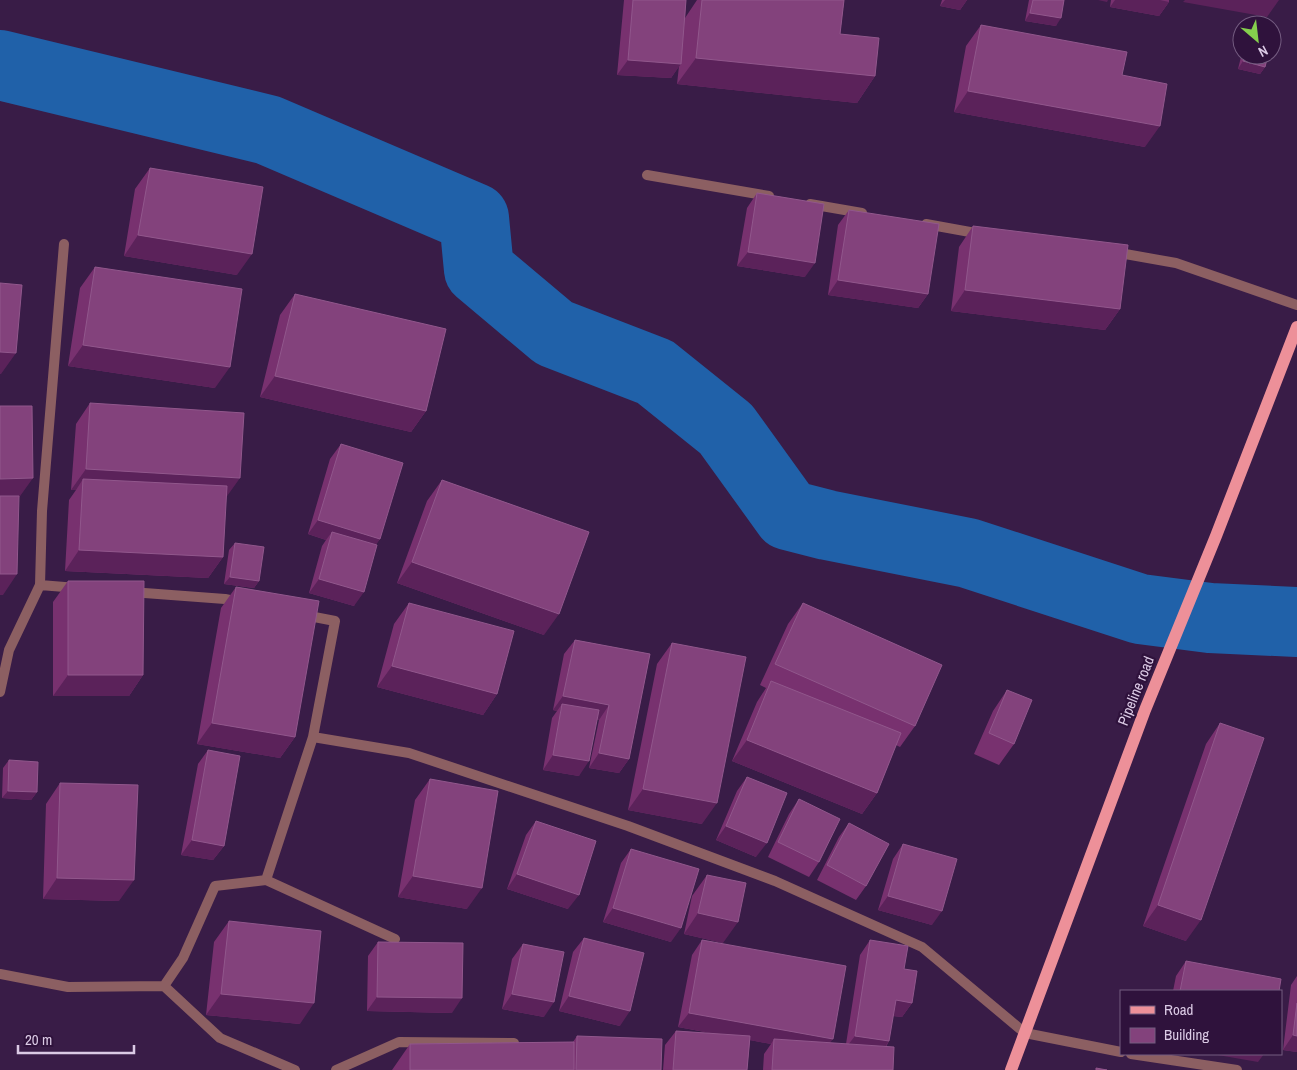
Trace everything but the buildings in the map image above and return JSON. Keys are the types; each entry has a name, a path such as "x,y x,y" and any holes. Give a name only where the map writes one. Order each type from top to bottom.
{"main road":[{"name":"Pipeline road","path":"1011,1070 1145,710 1216,536 1297,327"}],"street":[{"path":"647,175 783,199"},
{"path":"802,202 870,214"},
{"path":"919,223 987,235"},
{"path":"0,692 9,650 40,586 42,511 64,244"},
{"path":"1103,251 1176,263 1297,306"},
{"path":"40,586 89,589"},
{"path":"118,591 225,599 252,605"},
{"path":"266,880 313,737 335,621 298,614"},
{"path":"313,737 409,753 628,826 775,881 922,948 1025,1033 1120,1052"},
{"path":"164,986 183,958 216,886 266,880 395,939"},
{"path":"0,974 68,987 164,986 220,1038 295,1070"},
{"path":"336,1070 399,1042 524,1043"},
{"path":"1138,1055 1237,1070"}],"waterway":[{"path":"0,65 268,130 474,218 479,270 554,333 655,372 726,429 788,515 827,525 968,553 1140,609 1210,618 1297,622"}]}
